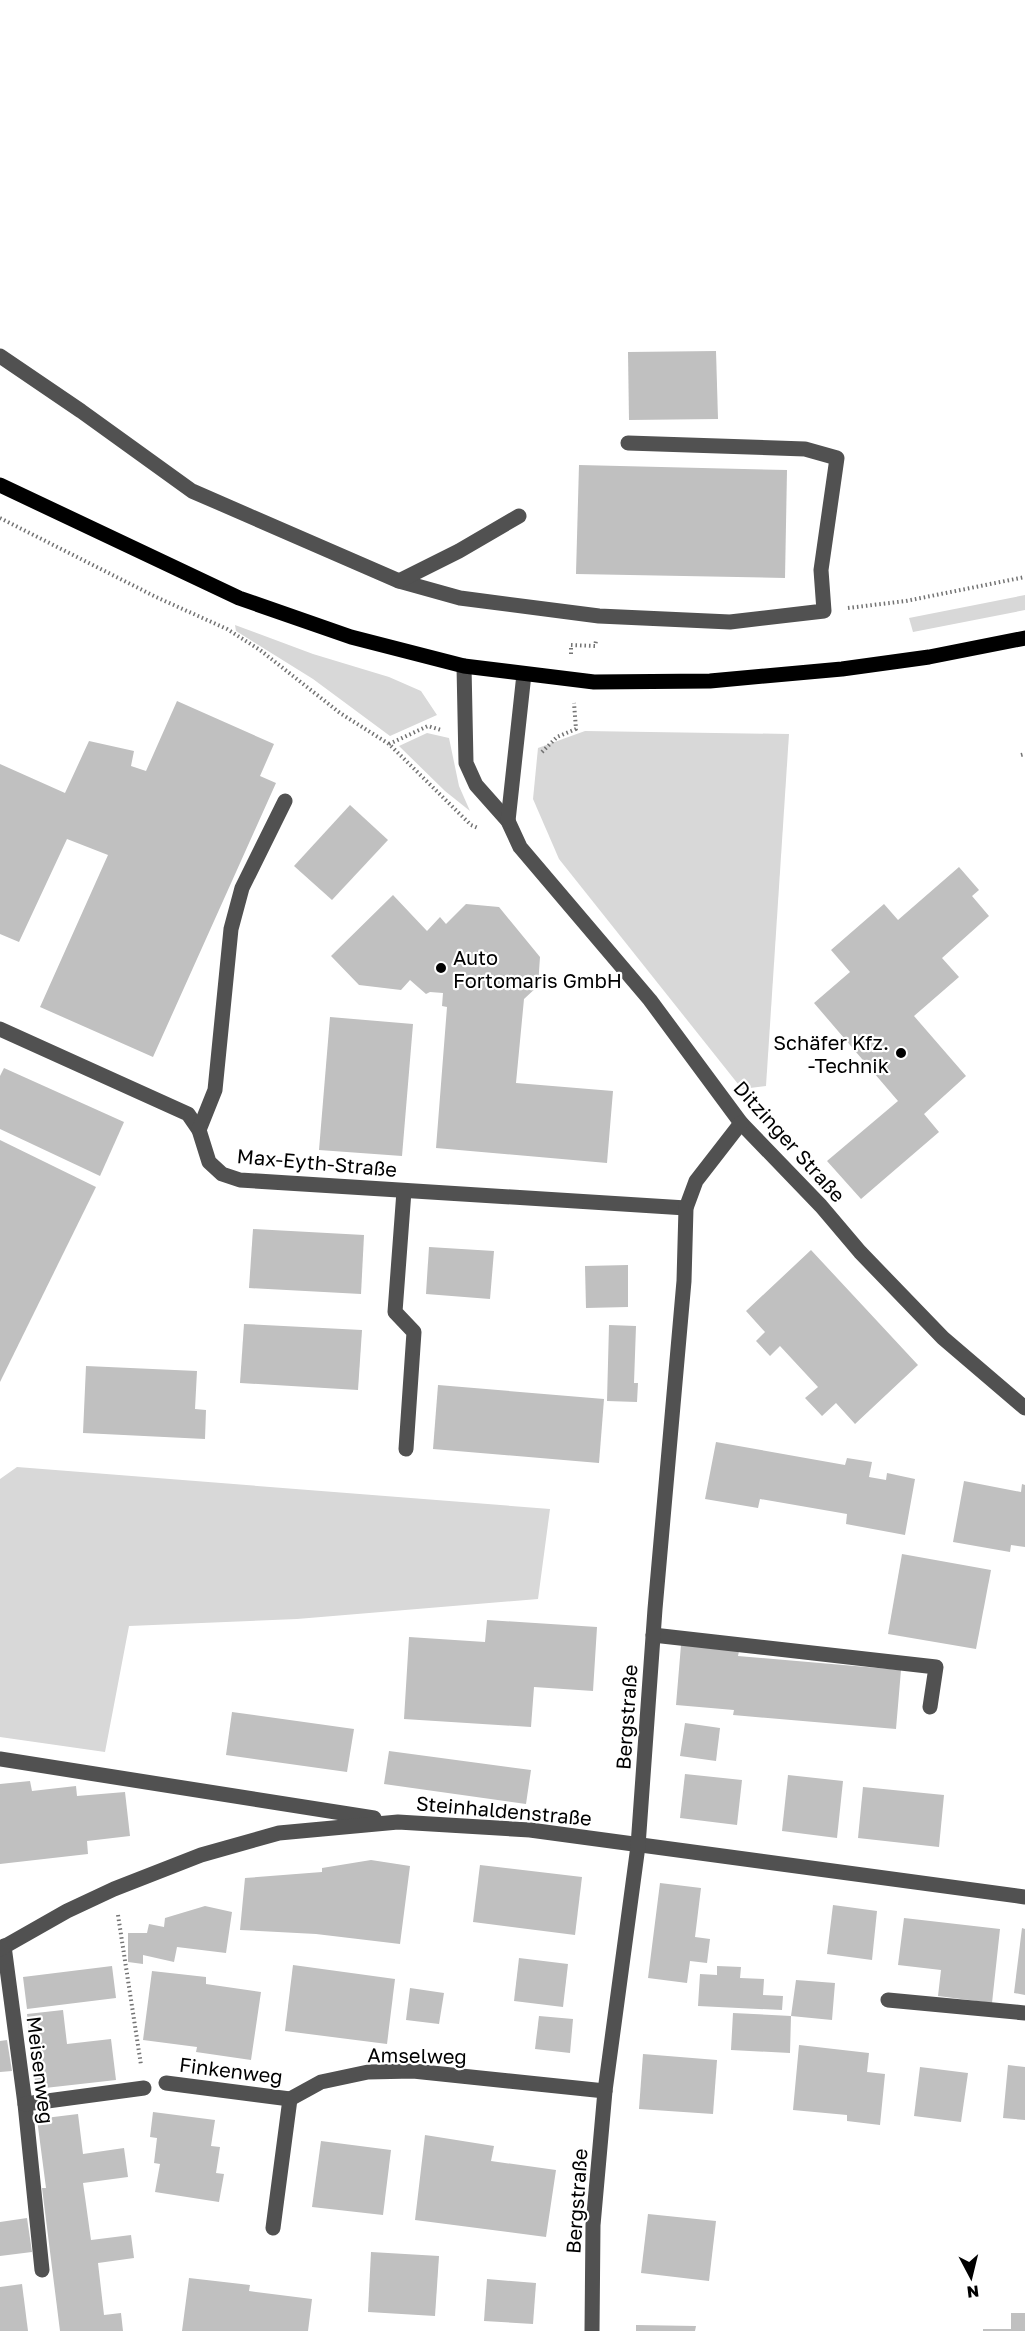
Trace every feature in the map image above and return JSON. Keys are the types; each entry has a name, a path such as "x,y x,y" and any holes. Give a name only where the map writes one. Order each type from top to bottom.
{"main road":[{"path":"0,484 238,598 351,637 465,666 594,682 710,681 842,669 929,657 1025,638"}],"street":[{"path":"0,356 192,491 399,581 460,598 598,616 730,622 824,611 821,570 837,458 805,449 628,443"},
{"path":"399,581 459,551 519,516"},
{"name":"Ditzinger Straße","path":"465,666 466,763 476,785 508,821 520,847 650,1000 741,1123 943,1338 1025,1408"},
{"path":"508,821 524,674"},
{"path":"199,1130 215,1090 231,929 242,888 285,801"},
{"name":"Max-Eyth-Straße","path":"0,1029 188,1114 199,1130 209,1162 222,1174 240,1180 686,1208"},
{"name":"Bergstraße","path":"592,2331 593,2225 605,2091 638,1846 653,1635 684,1281 686,1208 696,1181 741,1123"},
{"path":"404,1191 395,1312 414,1332 406,1449"},
{"path":"653,1635 936,1666 930,1707"},
{"path":"0,1759 398,1822"},
{"name":"Steinhaldenstraße","path":"2,1948 67,1911 114,1888 201,1855 279,1833 398,1822 530,1830 1025,1897"},
{"name":"Meisenweg","path":"2,1948 25,2104 42,2270"},
{"path":"888,2000 1025,2013"},
{"name":"Amselweg","path":"290,2099 321,2082 368,2072 412,2071 605,2091"},
{"name":"Finkenweg","path":"166,2083 290,2099"},
{"path":"25,2104 144,2088"},
{"path":"273,2228 290,2099"}],"path":[{"path":"0,518 156,597 227,629 260,650 340,712 389,744 471,825 481,830"},
{"path":"824,611 906,601 1025,577"},
{"path":"572,680 571,645 595,646 598,616"},
{"path":"114,1888 144,2088"}],"shaded area":[{"path":"1025,595 1025,610 913,632 909,618"},
{"path":"235,625 313,654 389,677 421,691 437,715 390,736 313,679 236,631"},
{"path":"585,731 789,734 766,1086 742,1089 559,859 533,799 538,748"},
{"path":"427,733 449,738 459,786 470,811 445,791 399,746"},
{"path":"17,1467 550,1509 538,1599 297,1619 129,1626 105,1752 0,1737 0,1479"}],"building":[{"path":"716,351 718,419 629,420 628,352"},
{"path":"579,465 787,470 785,578 576,574"},
{"path":"177,701 274,744 260,776 276,783 153,1057 40,1007 108,855 67,839 19,942 0,934 0,764 65,793 89,741 134,751 131,766 146,771"},
{"path":"350,805 388,840 332,900 294,866"},
{"path":"959,867 979,890 972,896 989,916 942,958 959,977 914,1016 966,1076 924,1114 939,1132 861,1199 827,1161 898,1101 814,1003 850,972 831,950 884,904 898,920"},
{"path":"393,895 427,931 440,917 446,924 466,904 499,907 540,957 538,986 524,999 516,1083 613,1091 607,1163 436,1148 447,1007 442,1006 443,993 426,994 410,980 401,990 359,985 331,956"},
{"path":"330,1017 413,1024 402,1156 319,1150"},
{"path":"4,1068 124,1122 100,1176 0,1129 0,1076"},
{"path":"0,1140 96,1187 0,1382"},
{"path":"253,1229 364,1235 361,1294 249,1288"},
{"path":"429,1247 494,1251 490,1299 426,1294"},
{"path":"811,1250 918,1365 855,1424 836,1403 822,1416 805,1398 818,1387 780,1346 770,1356 756,1341 765,1332 746,1311"},
{"path":"628,1265 628,1307 586,1308 585,1266"},
{"path":"244,1324 362,1330 358,1390 240,1383"},
{"path":"609,1325 636,1326 634,1383 638,1383 637,1402 607,1401"},
{"path":"86,1366 197,1371 195,1409 206,1410 205,1439 83,1433"},
{"path":"438,1385 604,1399 599,1463 433,1449"},
{"path":"716,1442 845,1465 847,1458 872,1462 869,1477 886,1480 887,1473 915,1479 905,1535 846,1524 847,1514 760,1499 758,1508 705,1499"},
{"path":"964,1481 1021,1492 1022,1484 1025,1485 1025,1547 1011,1545 1010,1552 953,1542"},
{"path":"902,1554 991,1570 976,1649 888,1634"},
{"path":"487,1620 597,1627 593,1691 534,1687 531,1727 404,1719 409,1637 485,1642"},
{"path":"681,1645 739,1651 738,1656 901,1670 896,1729 733,1715 734,1710 676,1705"},
{"path":"232,1712 354,1729 347,1772 226,1755"},
{"path":"685,1723 720,1728 716,1761 680,1756"},
{"path":"389,1751 531,1770 526,1804 384,1784"},
{"path":"685,1774 742,1780 737,1825 680,1818"},
{"path":"788,1775 843,1781 837,1838 782,1831"},
{"path":"30,1781 32,1791 76,1786 77,1796 125,1792 130,1836 87,1841 88,1854 0,1864 0,1784"},
{"path":"863,1787 944,1795 939,1847 858,1838"},
{"path":"371,1860 410,1866 400,1944 316,1934 240,1930 245,1878 322,1872 322,1868"},
{"path":"480,1865 582,1877 575,1935 473,1922"},
{"path":"660,1883 701,1888 695,1937 710,1939 707,1963 690,1961 687,1983 648,1978"},
{"path":"833,1905 877,1911 872,1960 827,1954"},
{"path":"205,1906 232,1912 226,1953 177,1947 174,1962 143,1955 143,1964 128,1962 128,1933 147,1933 149,1924 164,1927 165,1918"},
{"path":"904,1918 1000,1929 992,2003 938,1996 941,1970 898,1965"},
{"path":"1022,1928 1025,1929 1025,1995 1014,1993"},
{"path":"519,1958 568,1964 563,2007 514,2001"},
{"path":"293,1965 395,1979 387,2044 285,2031"},
{"path":"112,1966 116,1998 27,2009 23,1977"},
{"path":"717,1966 741,1967 740,1978 764,1979 763,1995 783,1996 782,2010 698,2006 700,1974 717,1975"},
{"path":"152,1971 206,1977 206,1984 261,1992 251,2060 196,2052 197,2047 143,2040"},
{"path":"796,1980 835,1983 832,2020 791,2016"},
{"path":"410,1988 444,1993 439,2024 406,2020"},
{"path":"63,2010 67,2044 111,2039 116,2080 36,2089 27,2014"},
{"path":"733,2013 791,2016 790,2053 731,2050"},
{"path":"539,2016 573,2019 570,2053 535,2049"},
{"path":"7,2040 12,2071 0,2072 0,2041"},
{"path":"799,2045 869,2053 867,2072 885,2074 880,2125 847,2121 847,2115 793,2110"},
{"path":"643,2054 717,2060 713,2114 639,2109"},
{"path":"1008,2065 1025,2067 1025,2120 1003,2118"},
{"path":"920,2067 968,2073 961,2122 914,2116"},
{"path":"153,2112 215,2120 211,2146 220,2147 216,2173 224,2174 219,2202 155,2192 160,2164 154,2163 157,2138 150,2137"},
{"path":"78,2114 83,2154 124,2148 128,2177 83,2183 91,2240 131,2235 134,2258 98,2263 104,2315 121,2313 123,2331 60,2331 42,2188 46,2188 37,2119"},
{"path":"425,2135 494,2146 491,2161 556,2170 546,2237 415,2220"},
{"path":"321,2141 391,2150 383,2215 312,2207"},
{"path":"648,2214 716,2221 709,2281 641,2273"},
{"path":"27,2218 32,2252 0,2256 0,2222"},
{"path":"371,2252 439,2256 435,2316 368,2312"},
{"path":"189,2278 250,2285 249,2291 312,2299 308,2331 182,2331"},
{"path":"487,2279 536,2283 533,2324 484,2321"},
{"path":"22,2284 28,2331 0,2331 0,2287"},
{"path":"1011,2313 1025,2313 1025,2331 983,2331 983,2329 1011,2329"},
{"path":"636,2325 696,2326 695,2331 636,2331"}],"place":[{"name":"Auto Fortomaris GmbH","path":"441,968"},
{"name":"Schäfer Kfz. -Technik","path":"901,1053"}]}
